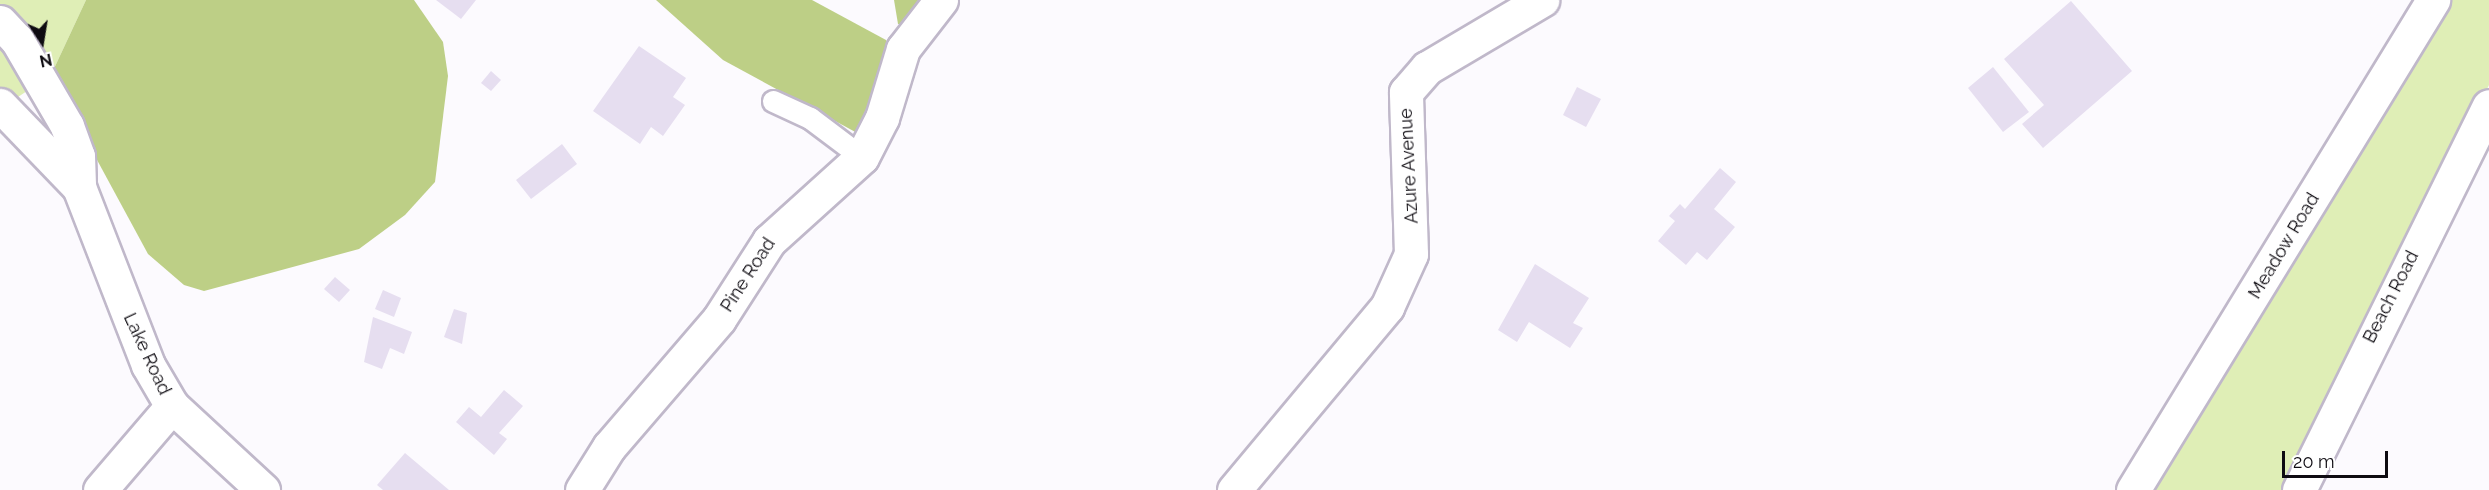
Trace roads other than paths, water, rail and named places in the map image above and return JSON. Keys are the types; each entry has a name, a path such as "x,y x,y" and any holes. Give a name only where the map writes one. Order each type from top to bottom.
{"street":[{"name":"Pine Road","path":"582,490 609,447 719,319 774,235 862,157 882,118 903,49 941,0"},
{"name":"Azure Avenue","path":"1234,490 1387,307 1411,254 1406,92 1427,68 1542,0"},
{"name":"Meadow Road","path":"2133,490 2433,0"},
{"name":"Lake Road","path":"0,22 16,40 67,126 78,156 79,187 148,365 172,406 263,490"},
{"name":"Lake Road","path":"0,105 79,187"},
{"name":"Beach Road","path":"2299,490 2489,106"},
{"path":"100,490 172,406"}],"lane":[{"path":"773,101 810,118 862,157"}]}
